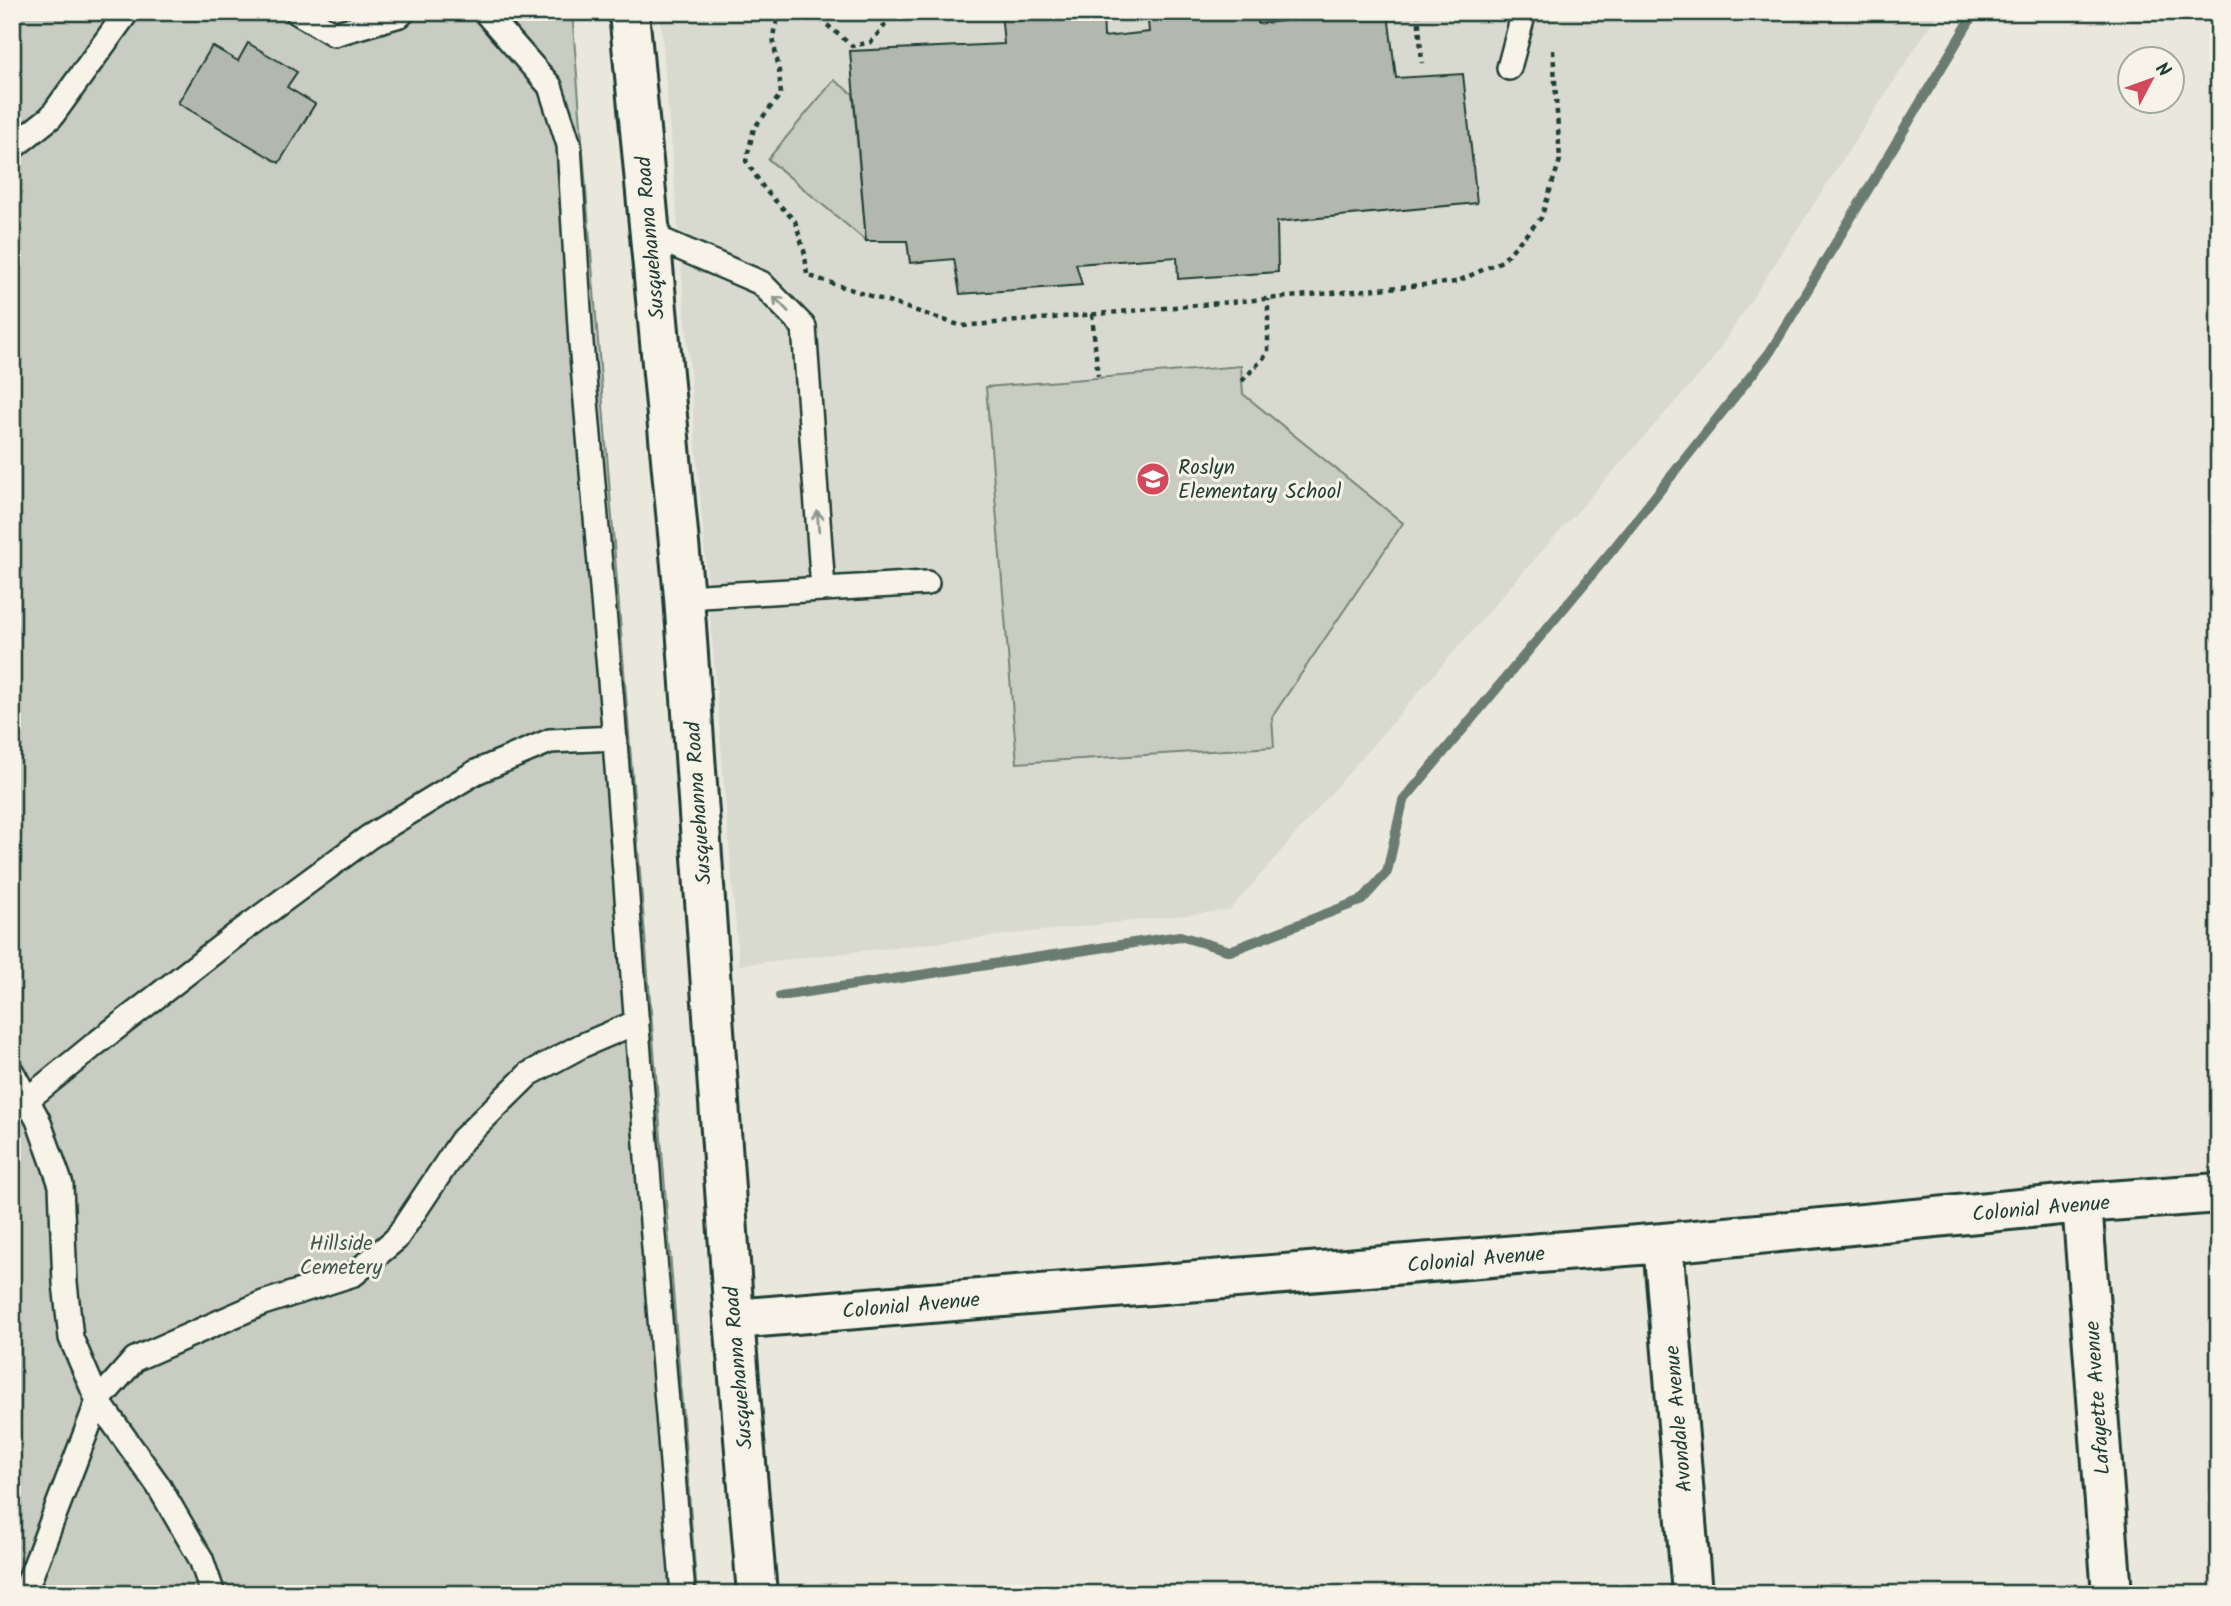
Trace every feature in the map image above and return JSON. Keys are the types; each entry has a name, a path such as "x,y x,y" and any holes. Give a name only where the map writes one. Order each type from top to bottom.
{"street":[{"name":"Susquehanna Road","path":"629,12 684,597 734,1320 757,1594"},
{"name":"Colonial Avenue","path":"734,1320 1663,1243 2082,1203 2219,1193"},
{"name":"Lafayette Avenue","path":"2082,1203 2112,1594"},
{"name":"Avondale Avenue","path":"1663,1243 1692,1594"}],"lane":[{"path":"12,148 51,117 127,12"},
{"path":"298,12 334,34 403,12"},
{"path":"485,12 550,86 569,145 581,343 683,1594"},
{"path":"1509,68 1524,12"},
{"path":"650,235 761,283 804,327 823,589"},
{"path":"684,597 927,583"},
{"path":"20,1106 214,952 369,837 476,772 550,740 615,738"},
{"path":"24,1594 98,1401 135,1359 263,1303 354,1274 396,1239 462,1140 529,1074 581,1046 637,1023"},
{"path":"12,1072 20,1106 38,1120 61,1185 65,1283 71,1338 98,1401 158,1485 201,1559 213,1594"}],"path":[{"path":"784,12 777,21 772,43 781,94 754,128 746,161 765,190 795,221 805,254 807,275 962,326 1456,282 1502,261 1541,218 1560,160 1553,50"},
{"path":"812,12 852,46 871,42 896,12"},
{"path":"1418,12 1422,63"},
{"path":"1242,381 1268,353 1268,299"},
{"path":"1093,314 1098,376"}],"shaded area":[{"name":"Roslyn Elementary School","path":"660,12 1939,12 1711,362 1502,596 1230,910 739,965"}],"green space":[{"name":"Hillside Cemetery","path":"12,12 572,12 697,1594 12,1594"},
{"path":"834,80 853,94 866,241 768,159"},
{"path":"1241,366 1243,394 1403,523 1272,717 1274,747 1017,763 986,387"}],"building":[{"path":"1001,12 1103,12 1104,37 1149,32 1147,12 1257,12 1258,24 1306,18 1305,12 1403,12 1388,14 1396,78 1463,74 1477,203 1277,222 1278,272 1178,279 1177,257 1076,264 1082,285 960,294 954,259 910,263 907,241 866,241 850,51 1004,44"},
{"path":"248,43 297,72 287,87 315,104 279,163 178,103 212,46 238,61"}],"waterway":[{"path":"780,996 1180,936 1230,951 1362,900 1387,872 1403,801 1614,548 1770,352 1975,12"}],"place":[{"name":"Roslyn Elementary School","path":"1153,479"}]}
